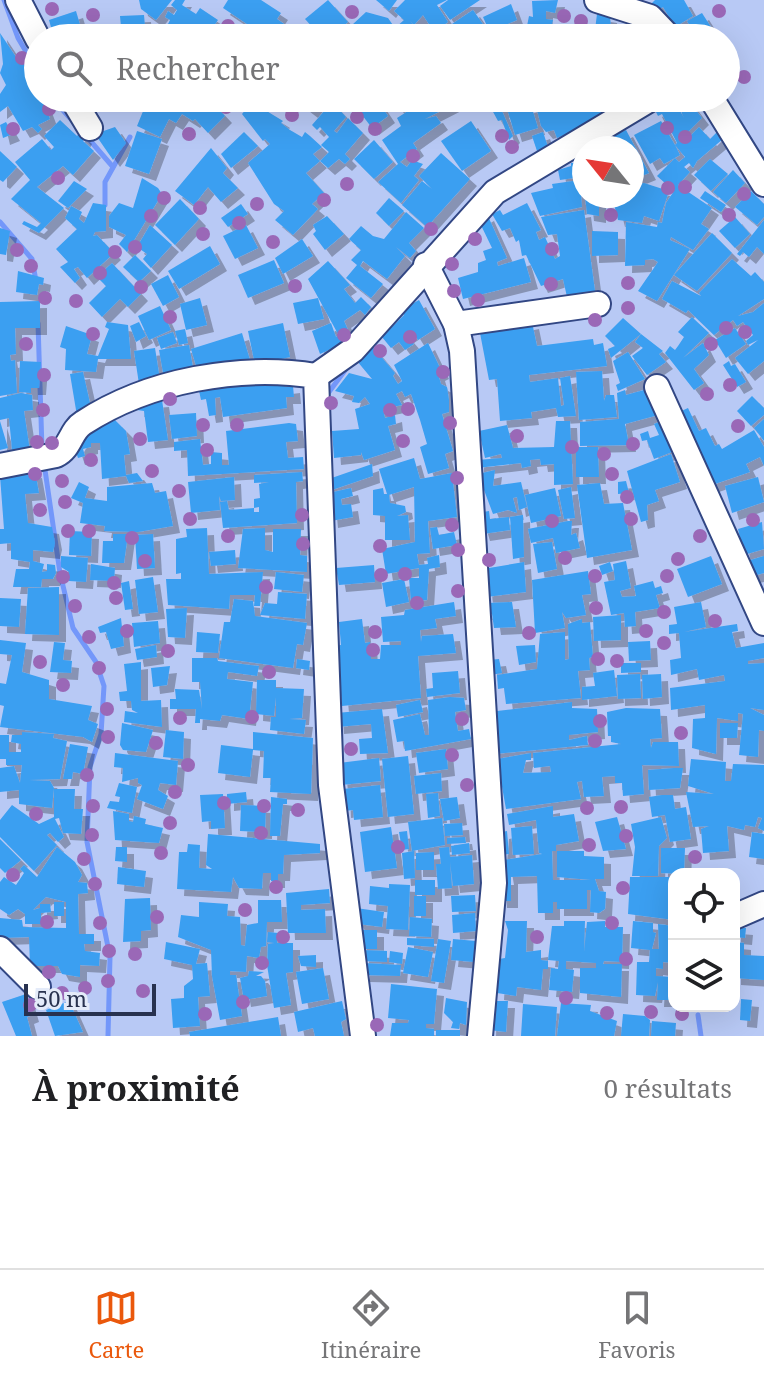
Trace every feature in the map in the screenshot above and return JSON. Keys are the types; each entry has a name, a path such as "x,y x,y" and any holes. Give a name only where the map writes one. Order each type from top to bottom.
{"street":[{"path":"18,0 30,24"},
{"path":"597,0 650,17 657,24"},
{"path":"80,112 90,128"},
{"path":"0,466 56,455 64,451 82,423 139,396 169,387 255,371 316,376 353,350 426,265 495,192 629,112"},
{"path":"720,112 764,184"},
{"path":"426,265 456,324 463,366 494,883 480,1036"},
{"path":"456,324 598,304"},
{"path":"316,376 331,785 363,1036"},
{"path":"657,387 764,623"},
{"path":"740,914 764,904"},
{"path":"0,949 38,987"}],"building":[{"path":"139,0 172,0 156,20 141,9"},
{"path":"175,0 185,0 182,5 196,14 200,8 218,20 215,24 168,24 170,20 165,17 168,11 174,15 177,10 171,5"},
{"path":"228,0 261,0 281,13 277,19 284,24 247,24 223,8"},
{"path":"328,0 348,22 309,24 305,19"},
{"path":"376,0 397,0 389,11"},
{"path":"405,0 447,0 437,5 448,22 429,24 423,15 415,24 410,21 412,24 400,24 404,20 394,11"},
{"path":"448,0 480,0 450,20 440,6"},
{"path":"558,0 555,13 546,11 546,19 553,20 552,24 527,24 529,16 533,17 532,1"},
{"path":"655,0 684,0 693,16 680,24 673,24 663,7 657,11 651,4"},
{"path":"511,4 517,20 508,24 486,24 483,17"},
{"path":"473,10 483,24 452,24"},
{"path":"76,11 80,24 50,24 49,20"},
{"path":"366,12 388,18 392,24 353,24"},
{"path":"702,13 709,24 689,24 687,21"},
{"path":"597,14 610,16 611,24 596,24"},
{"path":"144,15 145,24 121,24 120,16"},
{"path":"0,33 16,57 20,55 24,61 24,112 47,112 50,119 38,125 42,129 38,133 32,127 23,131 8,106 0,112 0,94 6,85 0,73 3,64"},
{"path":"143,112 221,112 225,116 208,133 195,119 193,121 182,114 176,123 169,119 160,137 137,126"},
{"path":"268,112 302,137 305,132 322,147 313,154 320,161 306,173 324,193 312,204 318,209 293,235 275,220 284,211 274,204 248,163 270,144 265,139 263,141 242,114"},
{"path":"323,112 341,112 346,117 334,131 337,133 348,118 363,133 345,154 350,159 345,164 339,159 328,168 320,161 329,152 321,145 329,137 320,127 317,130 312,125"},
{"path":"360,112 385,112 388,116 372,128"},
{"path":"406,112 439,112 425,119 436,116 441,123 413,143 417,149 400,162 407,167 412,160 423,164 414,176 419,180 401,203 378,182 398,164 382,140 401,126 397,118"},
{"path":"493,112 502,112 513,136 509,140 502,120 498,121"},
{"path":"508,112 533,112 538,128 515,135"},
{"path":"538,112 604,112 605,116 592,118 594,122 557,138 554,130 546,132"},
{"path":"656,112 681,112 684,118 681,112 697,112 702,118 682,138 685,141 699,127 710,139 717,132 723,139 693,168 689,163 684,167 690,172 678,185 712,208 701,224 709,229 693,250 671,237 670,240 690,249 657,301 638,291 658,262 653,259 645,260 645,265 625,266 626,222 657,227 658,222 662,223 666,203 674,191 657,176 675,158 679,162 685,157 675,145 677,143 662,114 658,116"},
{"path":"60,120 77,136 80,132 85,137 83,141 94,151 73,175 63,166 37,187 64,208 39,233 22,224 24,221 37,227 41,223 11,199 30,180 15,162 42,139 51,150 54,147 44,136"},
{"path":"471,121 491,151 462,171 441,141"},
{"path":"661,121 680,155 664,164 660,158 650,164 644,153 644,136 634,135"},
{"path":"6,122 13,134 3,138 0,125"},
{"path":"115,127 126,143 113,160 95,134"},
{"path":"626,130 629,136 613,136"},
{"path":"137,131 162,139 149,174 125,166"},
{"path":"244,132 258,146 231,168 221,154"},
{"path":"543,132 548,147 537,151 532,136"},
{"path":"374,140 393,162 374,179 354,159"},
{"path":"211,148 227,168 223,173 238,188 221,202 208,187 194,205 175,191"},
{"path":"0,151 17,167 3,182 0,180"},
{"path":"441,153 470,179 427,227 402,205 422,181 432,189 419,176"},
{"path":"710,159 728,174 711,191 694,175"},
{"path":"572,163 572,178 560,180 558,170"},
{"path":"733,170 745,183 726,203 713,192"},
{"path":"142,178 162,194 127,252 119,244 126,235 109,227 109,216 119,203 133,208"},
{"path":"74,181 87,189 68,208 58,201"},
{"path":"572,181 572,208 577,208 540,216 531,193 553,188 552,184"},
{"path":"644,183 669,191 659,221 644,216 642,223 618,220 615,208 644,208"},
{"path":"705,191 726,205 721,212 700,198"},
{"path":"751,191 764,204 764,217 757,225 735,207"},
{"path":"389,198 404,211 389,226 376,213"},
{"path":"180,199 199,219 175,245 155,225"},
{"path":"93,203 106,205 106,231 95,232 93,236 97,235 114,253 87,278 78,267 74,269 80,278 75,283 60,267 68,262 56,249 77,229 65,218 71,206 82,212 79,219 84,223"},
{"path":"527,203 541,230 536,232 539,240 545,237 555,259 560,256 557,234 548,235 541,217 584,210 595,291 567,297 563,279 541,286 526,255 522,256 519,240 516,242 510,228 502,231 492,214 500,210 503,215"},
{"path":"241,204 248,214 228,227 221,218"},
{"path":"586,208 599,208 599,216 587,214"},
{"path":"406,212 424,228 409,243 416,251 410,258 396,247 405,256 387,279 363,261 360,266 383,284 371,298 346,278 357,265 351,260 361,250 349,239 361,226 373,236 384,239"},
{"path":"487,214 507,258 497,262 498,266 524,258 531,282 463,299 458,278 478,272 478,263 486,260 483,251 492,248 478,219"},
{"path":"327,216 344,234 325,250 313,234 316,231 313,225"},
{"path":"735,217 750,234 735,248 719,231"},
{"path":"764,220 764,254 757,247 749,257 743,252 740,256 737,254"},
{"path":"150,225 172,245 151,268 143,259 147,254 137,247"},
{"path":"246,225 258,248 235,259 223,236"},
{"path":"0,228 10,231 6,255 0,254"},
{"path":"592,231 618,232 618,255 592,256"},
{"path":"712,233 732,253 697,291 674,275"},
{"path":"302,239 313,256 283,274 275,258"},
{"path":"210,246 220,264 179,289 168,271"},
{"path":"135,255 151,271 139,282 123,267"},
{"path":"732,259 751,276 755,272 764,282 764,299 738,316 753,312 764,303 764,361 748,374 735,358 758,340 748,345 746,341 753,335 743,322 737,326 733,320 714,335 688,310 686,313 662,299 672,281 701,296 699,293"},
{"path":"274,260 284,283 248,298 238,275"},
{"path":"328,261 350,285 344,289 355,303 361,297 371,307 365,315 360,310 344,321 348,330 338,334 308,279"},
{"path":"112,263 141,294 128,307 120,299 102,317 89,303 106,286 97,277"},
{"path":"18,271 44,278 37,295 16,292"},
{"path":"168,275 179,297 163,306 151,284"},
{"path":"200,298 207,325 186,330 180,304"},
{"path":"318,298 324,319 298,324 293,303"},
{"path":"419,300 435,329 418,340 413,332 407,336 414,344 405,350 399,342 391,348 382,337 404,315 401,310"},
{"path":"40,301 40,328 15,328 16,354 10,355 11,361 15,360 17,393 0,396 0,302"},
{"path":"160,306 171,330 149,340 138,316"},
{"path":"692,317 709,333 683,358 703,343 709,355 694,369 704,383 694,390 665,353 670,346 675,350 678,346 684,337 678,332"},
{"path":"623,318 641,334 611,358 608,349 615,346 605,336"},
{"path":"107,322 128,325 131,359 98,359 96,372 65,370 66,349 60,347 66,326 92,335 87,354 98,356 109,329 105,327"},
{"path":"139,322 146,336 136,342 130,326"},
{"path":"532,322 537,346 593,339 594,345 603,343 607,366 529,375 530,382 558,378 561,406 564,405 560,378 570,376 576,416 558,417 556,408 531,412 532,418 500,421 497,379 489,380 480,333"},
{"path":"283,323 290,357 255,365 248,331"},
{"path":"331,323 336,337 339,335 344,343 320,354 312,331"},
{"path":"735,328 746,344 726,358 715,340"},
{"path":"185,329 188,343 179,345 175,331"},
{"path":"173,332 177,343 161,349 157,338"},
{"path":"242,333 250,360 199,376 191,349"},
{"path":"641,334 663,351 659,354 666,362 647,375 632,356 643,348 635,342"},
{"path":"428,343 442,372 438,374 441,384 447,387 449,412 442,414 453,451 445,454 449,468 428,474 420,447 427,444 420,420 411,394 405,397 402,391 396,394 402,405 383,409 385,418 395,415 396,424 388,426 395,450 364,460 361,452 361,455 334,458 332,431 359,429 355,409 370,404 365,397 359,403 352,402 354,396 335,391 349,373 372,379 357,361 373,347 395,373 393,376 398,384 402,381 394,365"},
{"path":"189,345 194,373 164,378 159,350"},
{"path":"155,348 160,380 139,384 134,351"},
{"path":"628,352 645,379 618,391 616,385 620,383 613,361"},
{"path":"20,361 41,362 39,388 31,388 31,393 19,392"},
{"path":"729,361 731,366 735,364 746,382 737,387 723,365"},
{"path":"602,371 604,401 606,395 614,395 617,417 579,420 576,372"},
{"path":"83,372 92,412 77,416 70,374"},
{"path":"284,377 285,387 293,386 294,397 286,397 287,408 223,417 220,397 215,398 216,415 209,416 206,399 201,400 198,386"},
{"path":"651,388 662,414 625,424 629,445 580,446 580,422 619,419 617,393 625,390 626,395"},
{"path":"21,393 32,395 33,410 24,411 30,451 16,453 12,450 9,418 0,420 0,398"},
{"path":"752,396 764,408 764,415 751,426 737,411"},
{"path":"162,400 168,440 148,442 144,411 137,410 138,402"},
{"path":"688,408 699,431 706,428 715,446 719,444 722,449 754,430 764,447 764,466 760,457 746,464 750,472 712,485 677,413"},
{"path":"196,413 197,436 172,439 169,415"},
{"path":"667,419 680,449 654,459 647,440 642,441 640,434 648,431 650,438 659,435 654,424"},
{"path":"764,419 764,441 754,428"},
{"path":"115,420 126,431 130,454 124,455 126,475 137,473 143,481 129,483 126,476 102,479 100,443 91,443 91,447 83,449 85,456 78,458 75,449 88,425"},
{"path":"0,421 8,448 0,450"},
{"path":"556,421 570,421 573,484 554,485 554,464 541,465 540,459 530,460 531,466 522,468 521,463 477,468 477,460 502,458 501,454 485,458 479,431 507,425 513,448 554,447"},
{"path":"296,424 298,441 286,442 288,458 303,457 304,469 188,476 187,450 174,451 174,442 200,439 203,465 211,464 211,452 222,453 222,465 229,465 226,431"},
{"path":"576,447 598,447 599,477 576,477"},
{"path":"671,454 680,482 655,490 659,501 647,505 648,520 641,522 627,471"},
{"path":"414,458 420,479 452,473 457,517 428,521 430,553 417,554 419,565 428,564 427,558 439,555 440,567 429,569 427,600 411,601 409,578 419,578 419,568 386,574 382,549 415,542 414,487 389,495 390,503 405,506 406,512 397,516 408,515 410,540 385,540 385,516 373,515 373,490 383,488 384,494 387,494 379,469"},
{"path":"372,464 373,476 326,492 323,481"},
{"path":"495,470 493,486 521,482 527,507 519,510 517,497 513,498 517,513 508,510 493,514 478,474"},
{"path":"35,471 39,493 25,494 28,523 52,527 55,543 53,552 33,550 33,561 44,564 42,572 47,571 47,564 55,565 56,573 53,579 42,579 41,587 13,587 16,569 29,569 30,562 11,559 11,543 0,544 0,529 4,529 0,476"},
{"path":"302,472 303,481 296,482 297,523 223,528 220,502 227,501 229,510 254,508 254,499 260,498 259,484 269,482 254,483 254,475"},
{"path":"234,477 235,500 221,501 219,496 220,510 191,513 188,482"},
{"path":"758,477 764,502 732,513 725,486"},
{"path":"626,481 629,493 618,494 618,482"},
{"path":"79,482 89,487 85,498 107,501 107,487 152,483 155,493 166,491 173,526 138,532 104,531 105,526 80,523 83,503 71,498"},
{"path":"600,483 604,504 623,503 632,550 587,558 577,485"},
{"path":"571,487 575,518 564,519 558,490"},
{"path":"351,488 353,496 341,499 342,505 351,504 353,517 331,521 329,500 334,499 333,492"},
{"path":"555,488 561,516 531,523 525,495"},
{"path":"489,511 490,519 509,517 510,530 483,534 477,513"},
{"path":"523,515 524,557 513,559 510,517"},
{"path":"572,521 571,535 576,533 580,548 556,553 553,538 531,543 528,529"},
{"path":"762,522 764,549 744,555 738,529"},
{"path":"437,527 439,535 454,532 457,545 433,549 430,528"},
{"path":"207,528 209,574 263,572 260,606 254,606 255,595 230,595 229,609 168,605 166,579 181,579 181,573 176,574 176,539 187,537 186,529"},
{"path":"265,528 265,550 273,552 273,529 301,529 300,555 307,556 307,572 238,568 243,529"},
{"path":"70,531 92,532 91,556 69,555"},
{"path":"113,534 128,534 124,563 102,563 103,541 113,541"},
{"path":"153,534 155,568 137,569 135,535"},
{"path":"552,542 557,569 538,573 533,544"},
{"path":"235,550 236,564 211,566 209,552"},
{"path":"61,556 88,558 86,582 69,581 69,572 61,567"},
{"path":"711,556 722,584 688,597 677,569"},
{"path":"764,556 764,573 753,576 747,561"},
{"path":"626,561 631,588 620,591 622,597 636,596 634,586 653,581 655,588 661,586 663,593 656,595 660,608 635,612 636,626 625,627 624,613 611,615 604,582 615,580 613,564"},
{"path":"524,562 526,592 486,597 483,569"},
{"path":"610,562 613,571 602,575 599,566"},
{"path":"91,564 115,568 114,581 90,580"},
{"path":"374,565 375,582 339,585 336,568"},
{"path":"588,571 591,594 582,595 586,615 566,618 562,612 565,628 535,633 532,580"},
{"path":"276,572 304,575 302,592 274,589"},
{"path":"153,577 158,612 139,614 135,580"},
{"path":"404,579 409,602 386,607 382,583"},
{"path":"129,581 133,609 125,610 121,583"},
{"path":"59,587 59,635 25,634 28,588"},
{"path":"278,592 307,594 305,619 260,615 265,603 277,604"},
{"path":"0,598 21,599 19,627 0,626"},
{"path":"234,599 253,601 255,616 307,623 303,645 297,644 293,668 219,658 224,622 230,622"},
{"path":"454,602 456,616 435,619 437,628 420,630 421,642 422,636 453,634 456,653 418,656 421,698 342,706 338,662 332,646 341,645 339,622 362,619 365,643 370,642 371,659 380,659 381,645 401,645 401,641 383,642 381,617 404,615 405,610"},
{"path":"512,602 516,627 494,628 492,614 485,613 488,603"},
{"path":"701,602 706,627 684,632 737,624 738,631 732,632 736,648 764,643 764,658 748,661 748,664 764,663 764,710 750,708 764,715 764,731 759,730 758,757 739,755 743,714 738,713 738,721 717,718 716,754 692,748 693,719 705,718 705,705 671,710 670,688 725,681 724,675 699,680 697,669 671,675 670,660 681,658 679,633 669,634 669,625 677,624 674,607"},
{"path":"187,608 185,638 168,637 166,609"},
{"path":"621,615 621,640 594,641 593,617"},
{"path":"121,618 124,646 111,649 106,632 100,633 98,627"},
{"path":"582,619 582,623 590,622 593,657 589,658 590,670 578,671 581,698 506,704 504,688 498,689 497,675 537,669 540,634 565,632 565,660 569,659 568,624"},
{"path":"158,621 160,643 134,647 132,623"},
{"path":"197,632 220,634 218,653 196,652"},
{"path":"0,640 26,643 22,672 49,680 49,699 92,706 88,720 98,724 92,742 83,737 0,727 4,706 0,705 0,683 6,684 12,655 0,654"},
{"path":"650,641 651,660 629,661 628,642"},
{"path":"54,642 65,643 63,660 72,661 71,673 50,672"},
{"path":"156,645 157,657 137,660 135,649"},
{"path":"535,645 536,662 519,665 516,646"},
{"path":"192,658 217,658 218,661 259,666 257,676 228,672 227,679 253,682 249,719 222,715 220,721 200,719 200,723 195,723 196,709 170,709 170,699 176,699 175,689 199,690 202,709 200,682 192,682"},
{"path":"297,659 310,661 309,670 296,668"},
{"path":"499,659 502,673 491,675 489,660"},
{"path":"141,662 141,701 161,700 162,727 124,722 125,711 138,713 132,710 131,701 120,701 119,692 127,691 124,664"},
{"path":"621,663 641,663 641,672 621,673"},
{"path":"170,666 167,685 153,687 151,668"},
{"path":"614,670 617,696 582,700 582,687 595,686 593,673"},
{"path":"458,671 460,693 427,697 426,689 433,688 432,673"},
{"path":"640,674 641,698 618,699 617,675"},
{"path":"661,674 662,697 643,699 642,675"},
{"path":"257,680 276,680 276,688 304,689 302,718 289,719 306,720 304,734 270,730 271,717 276,717 276,697 274,716 256,714"},
{"path":"464,698 466,710 455,712 458,731 469,729 471,739 405,751 404,741 397,742 393,720 420,714 425,735 429,735 428,700"},
{"path":"420,700 423,712 398,717 396,705"},
{"path":"572,702 572,708 597,709 598,732 569,735 569,740 587,736 588,745 494,754 492,741 498,740 497,711"},
{"path":"626,708 660,709 662,738 650,739 651,748 653,742 678,742 679,766 642,765 644,794 623,796 622,783 615,783 615,776 602,777 604,796 584,797 582,781 577,782 581,799 506,809 497,759 531,753 531,760 526,760 523,773 551,772 550,766 534,768 533,753 621,744 611,742 611,736 608,736 607,712"},
{"path":"382,709 388,753 360,754 359,739 372,738 371,724 337,727 336,713"},
{"path":"122,723 153,730 146,752 123,750 120,745"},
{"path":"720,723 738,723 737,738 720,738"},
{"path":"166,730 184,732 183,759 163,757"},
{"path":"22,732 54,734 53,738 67,741 60,779 29,780 50,781 54,788 52,808 19,804 19,790 0,792 0,768 14,766 20,783 22,765 6,765 6,759 0,759 0,735 9,735 9,752 21,752 21,744 11,742 12,735 22,735"},
{"path":"253,732 313,738 311,794 270,792 271,778 263,778 264,751 253,750 250,777 218,773 221,745 253,749"},
{"path":"70,744 88,747 83,774 73,772 72,779 63,779"},
{"path":"446,749 448,769 419,773 416,753"},
{"path":"115,753 178,761 176,785 160,783 158,790 168,796 163,809 137,799 142,785 138,783 138,778 122,782 123,768 114,767"},
{"path":"408,756 414,814 388,817 382,759"},
{"path":"379,758 381,781 341,785 339,763"},
{"path":"691,759 726,762 725,781 731,781 733,764 764,765 764,831 758,828 762,818 758,817 755,827 745,825 744,830 727,826 729,851 703,853 701,829 709,826 693,827 686,792 714,794 688,786"},
{"path":"683,768 680,788 649,790 648,770"},
{"path":"441,773 442,791 416,794 414,776"},
{"path":"119,783 137,787 132,813 107,808 110,801 119,802 120,797 115,796"},
{"path":"380,785 383,817 354,820 353,810 344,811 343,789"},
{"path":"54,789 75,789 74,809 83,809 81,834 63,833 59,818 55,819 64,837 58,842 50,833 47,835 57,845 34,871 0,837 0,820 12,805 39,824 54,817"},
{"path":"246,792 247,802 227,804 227,794"},
{"path":"438,793 440,816 428,818 426,794"},
{"path":"223,794 225,828 211,829 211,821 202,822 200,795"},
{"path":"673,795 675,809 686,807 691,839 670,842 665,815 652,817 649,797"},
{"path":"271,797 287,799 287,804 283,804 280,836 270,836"},
{"path":"457,797 460,818 444,821 440,799"},
{"path":"241,805 266,806 265,832 240,831"},
{"path":"553,806 553,817 574,814 579,841 556,845 556,851 552,851 553,880 591,880 557,877 557,851 584,851 584,856 604,857 604,879 595,879 599,891 606,892 605,909 599,913 590,912 591,890 587,890 587,909 557,909 557,902 553,902 553,913 538,913 537,876 511,877 511,901 500,901 499,878 507,878 504,860 542,854 539,853 536,820 509,825 507,814"},
{"path":"113,811 129,814 129,821 133,822 134,816 146,819 145,824 163,828 159,843 115,840"},
{"path":"617,817 626,849 603,851 595,822"},
{"path":"661,817 667,838 659,846 658,876 632,876 635,847 631,824"},
{"path":"442,818 445,845 412,851 408,822"},
{"path":"462,823 463,835 445,836 444,824"},
{"path":"532,826 534,854 513,855 511,828"},
{"path":"391,827 397,868 365,872 360,832"},
{"path":"407,831 409,849 402,850 399,832"},
{"path":"507,831 509,854 500,855 502,832"},
{"path":"752,832 764,834 764,859 749,857"},
{"path":"208,834 320,844 320,853 284,855 283,874 278,874 278,881 271,881 271,873 263,873 262,889 239,888 233,877 231,892 177,889 179,852 187,852 188,844 200,845 199,868 212,869 206,865"},
{"path":"465,837 466,843 447,844 447,838"},
{"path":"0,839 21,860 5,873 0,868"},
{"path":"469,843 470,853 452,855 451,846"},
{"path":"57,847 75,862 82,875 78,882 87,883 88,893 78,894 79,934 94,934 94,944 84,944 85,951 100,953 99,966 80,965 80,977 62,974 58,966 30,966 29,937 0,938 0,918 22,920 23,927 66,928 66,902 46,897 33,910 40,908 40,904 50,904 51,912 41,913 41,924 25,924 25,914 18,909 9,915 0,909 0,882 4,877 16,885 24,873 20,869 24,865 37,877"},
{"path":"116,847 127,847 127,862 115,861"},
{"path":"449,847 450,857 472,855 474,884 453,886 450,862 452,888 438,889 436,864 441,864 439,848"},
{"path":"661,848 685,848 684,868 668,868 668,873 661,873"},
{"path":"414,851 415,878 404,879 402,853"},
{"path":"434,852 434,870 416,870 416,853"},
{"path":"118,867 146,871 144,887 117,884"},
{"path":"630,877 668,877 668,919 628,914"},
{"path":"415,880 435,880 435,895 415,895"},
{"path":"389,884 410,885 408,930 386,929 388,906 369,904 370,886 389,888"},
{"path":"329,889 330,903 301,905 301,910 325,909 326,933 288,933 286,893"},
{"path":"475,895 476,911 452,912 451,896"},
{"path":"414,896 426,896 426,916 414,916"},
{"path":"150,898 151,930 141,931 141,941 123,942 125,899"},
{"path":"258,900 281,900 282,922 267,922 266,946 261,947 259,958 247,956 246,972 230,971 230,975 236,975 242,1016 220,1020 211,950 178,937 181,915 199,917 199,902 228,904 227,916 240,917 241,945 245,946 247,925 258,923"},
{"path":"54,902 64,902 64,916 54,916"},
{"path":"349,907 384,912 382,927 358,924"},
{"path":"475,913 476,931 453,933 452,915"},
{"path":"410,917 432,919 431,937 409,936"},
{"path":"505,921 527,921 526,952 541,950 541,960 548,961 548,969 543,969 541,990 517,987 516,996 497,993 499,959 505,958 508,930"},
{"path":"564,921 585,921 584,952 587,922 605,921 605,927 623,927 622,962 604,961 603,964 622,964 621,997 580,993 580,968 596,968 596,963 566,961 566,969 574,970 572,992 549,990 551,968 558,969 559,961 548,960 552,926 564,926"},
{"path":"633,921 653,923 653,932 656,933 652,949 659,949 658,924 668,925 668,962 663,962 663,969 656,968 656,976 668,977 668,1000 657,1000 658,982 655,996 636,995 637,962 649,962 650,950 631,948"},
{"path":"740,928 746,928 745,938 740,938"},
{"path":"355,930 377,930 377,949 362,949"},
{"path":"268,932 278,933 277,943 293,943 293,972 286,973 291,1005 274,1008 267,965 268,944 274,943 267,942"},
{"path":"407,938 434,939 434,947 407,945"},
{"path":"438,939 451,941 444,983 431,981"},
{"path":"453,939 476,941 474,962 451,960"},
{"path":"166,942 200,949 196,964 207,963 210,996 198,997 200,1026 173,1028 171,999 184,998 184,986 193,979 192,965 164,959"},
{"path":"740,943 744,943 744,955 764,956 764,980 740,978"},
{"path":"408,947 433,952 428,977 403,973"},
{"path":"362,950 387,951 387,962 362,961"},
{"path":"390,951 403,953 402,964 389,962"},
{"path":"316,955 316,967 301,966 298,956"},
{"path":"363,963 401,965 400,976 363,975"},
{"path":"323,968 329,999 302,1004 296,972"},
{"path":"249,971 264,972 256,976 261,976 265,981 267,996 244,1000 240,978 248,976"},
{"path":"391,984 437,989 434,1024 426,1024 426,1028 434,1029 434,1036 390,1036 392,1023 408,1023 409,1020 388,1018"},
{"path":"26,994 32,1015 27,1017 32,1036 16,1036 2,1002"},
{"path":"446,998 467,1002 466,1025 460,1023 459,1029 451,1028 453,1022 444,1013"},
{"path":"741,999 752,1000 750,1021 740,1020"},
{"path":"69,1001 83,1032 55,1036 46,1010"},
{"path":"342,1001 346,1019 341,1022 344,1036 315,1036 313,1028 298,1032 294,1012"},
{"path":"490,1001 508,1001 506,1032 489,1030"},
{"path":"561,1003 591,1005 590,1011 617,1021 614,1036 557,1036"},
{"path":"523,1004 557,1007 555,1036 521,1036"},
{"path":"623,1014 645,1016 650,1020 649,1036 621,1036"},
{"path":"278,1017 281,1036 190,1036 189,1032"},
{"path":"652,1021 676,1023 675,1036 651,1036"},
{"path":"436,1030 460,1030 460,1036 436,1036"}],"waterway":[{"path":"4,0 24,48"},
{"path":"65,112 78,127"},
{"path":"87,137 113,167"},
{"path":"105,205 105,182 130,137"},
{"path":"0,222 32,259 36,281"},
{"path":"38,323 42,449"},
{"path":"326,396 346,369"},
{"path":"44,463 60,573 73,628 96,662 104,686 101,734 90,767 87,842 110,957 108,1036"},
{"path":"698,1015 701,1036"}]}
